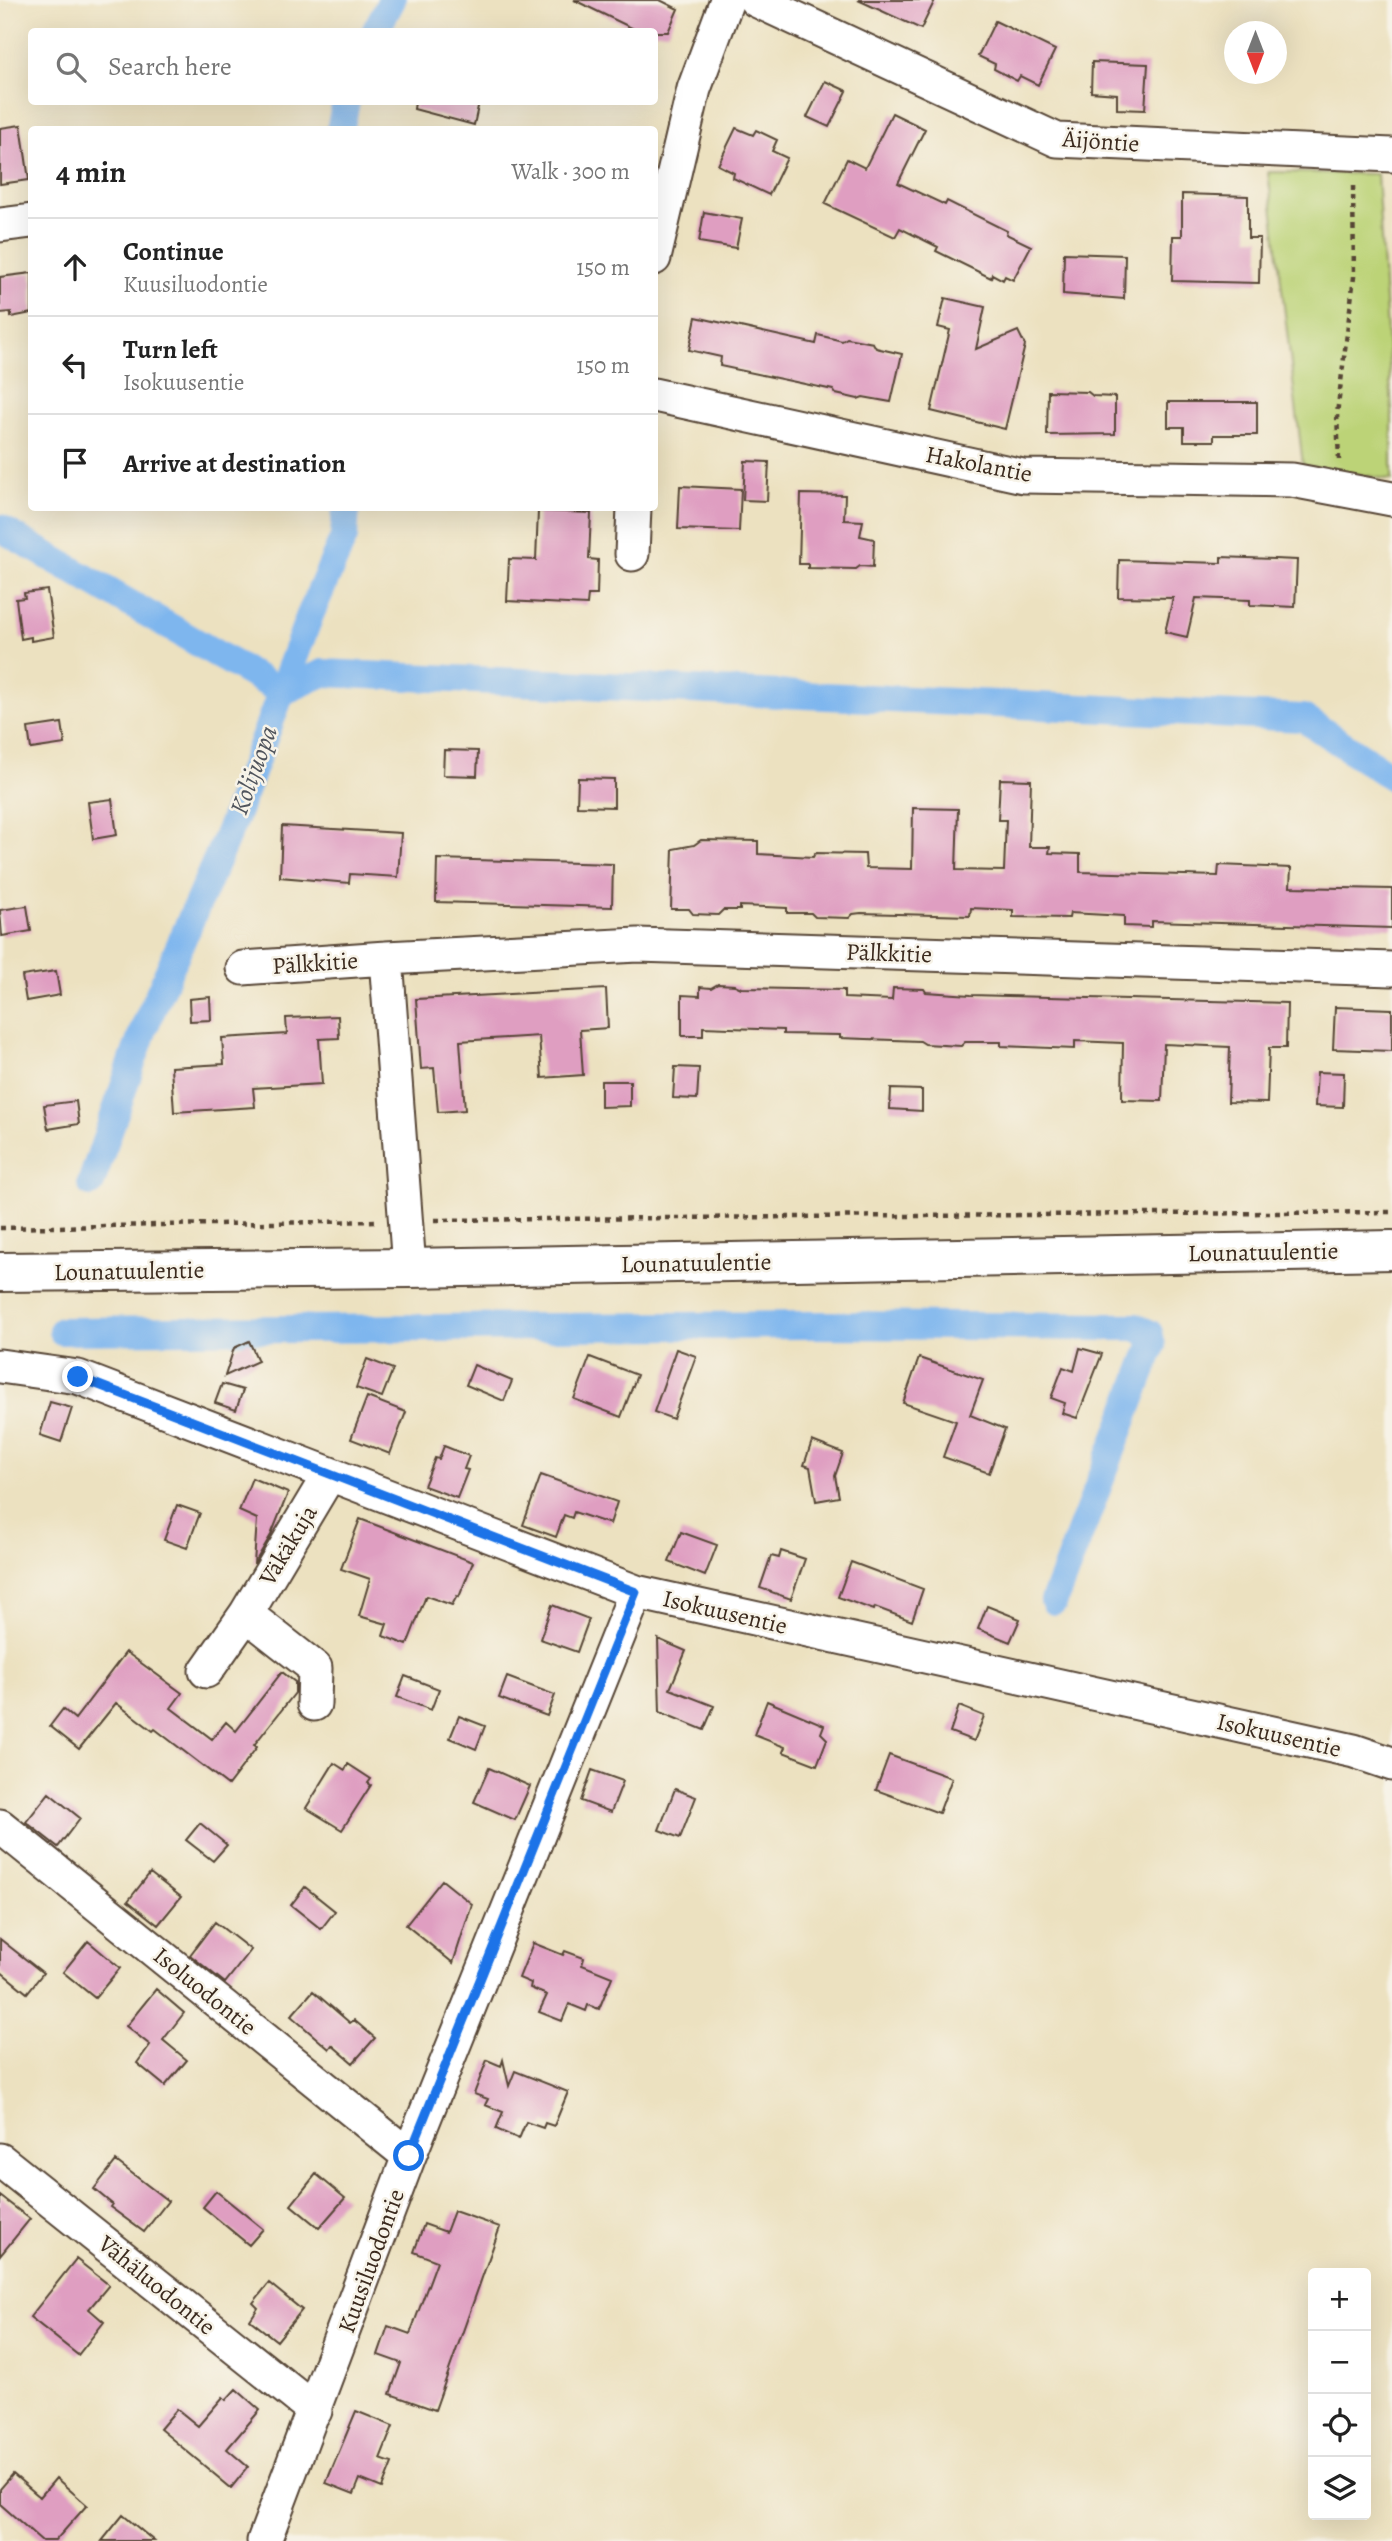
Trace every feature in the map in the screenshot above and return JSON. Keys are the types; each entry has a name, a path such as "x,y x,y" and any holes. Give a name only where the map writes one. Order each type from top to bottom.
{"street":[{"path":"658,241 694,89 727,0"},
{"name":"Äijöntie","path":"756,0 1057,141 1392,155"},
{"path":"0,225 28,222"},
{"name":"Hakolantie","path":"658,396 1023,476 1292,480 1392,499"},
{"path":"632,554 634,511"},
{"name":"Pälkkitie","path":"243,968 638,945 1392,969"},
{"name":"Pälkkitie","path":"386,958 409,1268"},
{"name":"Lounatuulentie","path":"0,1272 409,1268 1392,1250"},
{"name":"Isokuusentie","path":"0,1366 78,1377 636,1592 1354,1751 1392,1765"},
{"name":"Väkäkuja","path":"206,1671 246,1614 330,1475"},
{"name":"Kuusiluodontie","path":"264,2541 409,2156 636,1592"},
{"name":"Väkäkuja","path":"246,1614 316,1668 314,1704"},
{"name":"Isoluodontie","path":"0,1826 409,2156"},
{"name":"Vähäluodontie","path":"0,2160 315,2411"}],"path":[{"path":"1339,489 1337,414 1354,277 1353,154"},
{"path":"0,1228 405,1220 1392,1212"}],"green space":[{"path":"1268,172 1377,174 1392,412 1392,480 1303,465"}],"building":[{"path":"574,0 660,0 678,9 668,32 658,32 658,28 632,28"},
{"path":"858,0 935,0 921,29"},
{"path":"995,21 1055,50 1038,85 1020,76 1017,81 994,69 995,64 978,56"},
{"path":"1092,62 1148,64 1145,110 1117,109 1117,94 1091,92"},
{"path":"825,81 847,91 829,127 807,117"},
{"path":"415,105 478,105 474,125 414,109"},
{"path":"892,113 925,129 898,183 945,205 947,201 1031,246 1013,280 1005,276 1003,280 992,274 991,278 936,251 938,247 900,228 895,237 825,204 847,159 865,168"},
{"path":"21,125 28,180 0,184 0,128"},
{"path":"736,128 753,135 756,130 777,140 772,151 787,158 769,195 733,178 734,173 718,165"},
{"path":"1182,194 1248,196 1248,238 1260,238 1259,283 1172,281 1173,236 1182,236"},
{"path":"704,212 742,219 736,248 699,242"},
{"path":"1064,253 1125,255 1124,299 1063,294"},
{"path":"28,274 28,314 11,317 11,312 0,313 0,277"},
{"path":"945,298 985,307 976,349 1018,331 1025,345 1005,429 931,411 950,330 938,327"},
{"path":"696,317 816,344 818,335 842,341 847,338 873,343 876,348 902,354 891,402 863,397 858,399 836,394 833,390 720,366 721,357 689,350"},
{"path":"1048,391 1088,392 1093,396 1115,397 1115,434 1047,435"},
{"path":"1168,402 1257,402 1257,435 1214,435 1214,441 1184,441 1184,427 1168,427"},
{"path":"745,461 769,462 767,501 743,500"},
{"path":"680,486 741,489 739,531 678,529"},
{"path":"801,494 845,495 844,520 863,521 860,536 874,539 873,567 808,568 808,564 799,564"},
{"path":"538,511 591,513 589,559 598,560 597,595 588,595 587,605 507,601 509,559 536,560"},
{"path":"1221,557 1297,560 1295,607 1250,605 1250,600 1196,598 1187,637 1165,632 1173,598 1118,597 1119,560 1221,563"},
{"path":"47,590 54,637 31,641 31,637 21,639 16,599 25,598 24,593"},
{"path":"62,723 65,744 31,749 28,728"},
{"path":"444,750 478,751 477,776 443,775"},
{"path":"578,778 614,779 614,807 577,806"},
{"path":"1000,779 1031,780 1029,847 1050,847 1049,853 1080,854 1080,872 1218,876 1219,865 1291,868 1290,887 1392,889 1392,928 1152,921 1152,927 1124,926 1124,916 1070,913 1069,918 1013,917 1013,910 971,908 970,916 861,913 853,914 849,918 787,913 787,908 740,906 740,910 723,910 718,915 693,914 689,909 671,909 673,849 694,845 701,840 758,841 758,854 813,857 815,853 865,854 866,868 912,869 913,808 958,809 956,870 1004,871 1006,820 998,820"},
{"path":"112,799 117,835 93,839 88,802"},
{"path":"282,826 401,833 398,877 350,874 349,883 280,877"},
{"path":"437,859 613,864 612,907 436,902"},
{"path":"27,906 31,931 2,936 0,910"},
{"path":"56,971 60,995 26,1001 22,976"},
{"path":"718,984 741,988 844,990 844,998 892,1000 893,988 971,995 1287,1003 1286,1048 1269,1048 1267,1103 1228,1102 1230,1047 1164,1044 1162,1101 1122,1100 1123,1043 1075,1041 1075,1049 1001,1046 1001,1042 965,1042 961,1046 925,1044 920,1041 840,1038 840,1035 783,1034 783,1030 703,1027 703,1036 682,1036 682,995 700,996 700,987 711,988"},
{"path":"606,989 608,1028 580,1030 583,1075 542,1078 539,1036 460,1041 465,1110 438,1112 434,1068 421,1069 416,999"},
{"path":"210,997 211,1020 190,1021 189,999"},
{"path":"1335,1007 1392,1009 1392,1051 1333,1049"},
{"path":"338,1016 339,1038 319,1039 322,1084 253,1088 255,1107 174,1112 171,1067 224,1064 222,1038 287,1034 286,1018"},
{"path":"675,1067 699,1068 697,1099 673,1098"},
{"path":"1317,1072 1344,1073 1343,1107 1315,1106"},
{"path":"601,1081 630,1081 630,1106 601,1107"},
{"path":"891,1089 922,1090 922,1111 890,1109"},
{"path":"76,1101 79,1124 48,1129 44,1105"},
{"path":"249,1341 258,1361 225,1376 234,1348"},
{"path":"1080,1348 1102,1354 1077,1418 1062,1413 1065,1403 1051,1398 1063,1367 1074,1371"},
{"path":"676,1349 696,1356 673,1419 654,1412"},
{"path":"590,1357 637,1375 621,1417 574,1399"},
{"path":"919,1358 983,1380 970,1415 1005,1429 989,1473 943,1457 956,1421 903,1403"},
{"path":"367,1359 393,1369 382,1397 356,1388"},
{"path":"474,1365 512,1381 504,1401 466,1385"},
{"path":"222,1384 243,1390 236,1410 215,1403"},
{"path":"367,1397 406,1412 390,1454 351,1439"},
{"path":"50,1402 72,1408 61,1442 40,1435"},
{"path":"812,1441 843,1453 835,1476 839,1497 816,1501 810,1467 804,1465"},
{"path":"444,1446 469,1456 464,1469 468,1470 457,1498 424,1486 435,1458 439,1459"},
{"path":"541,1475 617,1502 610,1524 574,1512 572,1518 564,1515 556,1537 523,1525"},
{"path":"252,1478 288,1493 271,1535 254,1564 257,1519 239,1511"},
{"path":"177,1505 200,1513 187,1548 164,1540"},
{"path":"360,1519 473,1562 459,1597 457,1596 452,1605 426,1596 407,1645 383,1636 387,1624 359,1616 370,1579 341,1569"},
{"path":"681,1532 717,1545 705,1576 669,1562"},
{"path":"781,1551 805,1559 791,1599 760,1588 771,1556 779,1558"},
{"path":"851,1562 923,1589 912,1621 838,1597"},
{"path":"552,1605 589,1619 577,1652 540,1639"},
{"path":"987,1606 1020,1619 1010,1642 978,1629"},
{"path":"658,1639 686,1651 670,1689 714,1706 704,1730 660,1712"},
{"path":"126,1652 182,1693 171,1708 212,1739 226,1722 236,1731 282,1672 295,1682 295,1693 254,1745 257,1747 228,1785 116,1703 79,1749 50,1726 63,1709 75,1719"},
{"path":"405,1676 439,1689 431,1710 397,1697"},
{"path":"507,1677 555,1695 547,1716 499,1698"},
{"path":"767,1701 824,1725 821,1733 827,1739 817,1765 783,1752 785,1747 754,1735"},
{"path":"959,1706 984,1716 974,1741 950,1732"},
{"path":"459,1716 485,1726 476,1749 450,1738"},
{"path":"889,1755 952,1778 939,1813 876,1790"},
{"path":"334,1763 345,1770 348,1764 371,1779 368,1783 371,1785 342,1830 306,1808"},
{"path":"489,1768 530,1786 515,1820 474,1802"},
{"path":"592,1770 623,1781 611,1812 581,1801"},
{"path":"675,1789 696,1797 680,1838 659,1830"},
{"path":"49,1793 80,1818 58,1847 26,1822"},
{"path":"200,1823 227,1845 213,1861 186,1840"},
{"path":"150,1873 181,1897 158,1925 128,1901"},
{"path":"442,1880 472,1904 453,1963 406,1925"},
{"path":"305,1887 335,1911 321,1929 291,1905"},
{"path":"215,1922 251,1950 225,1983 190,1955"},
{"path":"0,1939 43,1973 27,1993 0,1971"},
{"path":"88,1941 120,1968 95,1998 63,1972"},
{"path":"533,1943 563,1955 565,1951 584,1958 582,1965 612,1977 599,2009 588,2005 586,2011 569,2004 562,2021 539,2012 547,1995 530,1988 531,1983 519,1978"},
{"path":"156,1989 184,2013 163,2040 187,2060 165,2086 137,2063 150,2045 126,2026"},
{"path":"313,1991 350,2023 354,2020 375,2038 353,2063 332,2045 329,2049 291,2016"},
{"path":"487,2060 501,2066 503,2060 509,2086 515,2071 568,2092 554,2126 545,2123 543,2128 526,2122 519,2139 496,2129 503,2112 485,2105 488,2099 474,2094"},
{"path":"116,2161 168,2201 144,2232 110,2207 112,2204 94,2189"},
{"path":"316,2174 345,2198 319,2228 291,2205"},
{"path":"216,2191 263,2229 249,2245 203,2207"},
{"path":"0,2196 30,2219 0,2256"},
{"path":"454,2211 500,2227 435,2410 390,2394 401,2363 378,2355 388,2326 410,2334 437,2261 414,2252 424,2224 446,2232"},
{"path":"76,2259 109,2285 89,2309 104,2322 78,2355 30,2317"},
{"path":"269,2283 302,2310 277,2341 250,2320 258,2308 253,2303"},
{"path":"236,2389 260,2410 227,2449 248,2467 231,2488 160,2429 177,2409 198,2426 223,2397 226,2400"},
{"path":"356,2411 393,2426 380,2459 392,2463 382,2488 360,2479 354,2494 326,2483"},
{"path":"13,2474 40,2497 56,2478 87,2505 55,2541 42,2541 0,2504 0,2489"},
{"path":"123,2515 154,2541 102,2541"}],"waterway":[{"name":"Kolijuopa","path":"377,28 392,0"},
{"name":"Kolijuopa","path":"341,126 345,105"},
{"name":"Kolijuopa","path":"91,1183 144,1028 232,824 310,615 344,537 346,511"},
{"path":"0,528 282,692 323,673 1303,718 1392,777"},
{"path":"62,1331 811,1325 1135,1327 1149,1333 1152,1346 1054,1601"}],"route":[{"path":"78,1377 636,1592 409,2156"}]}
